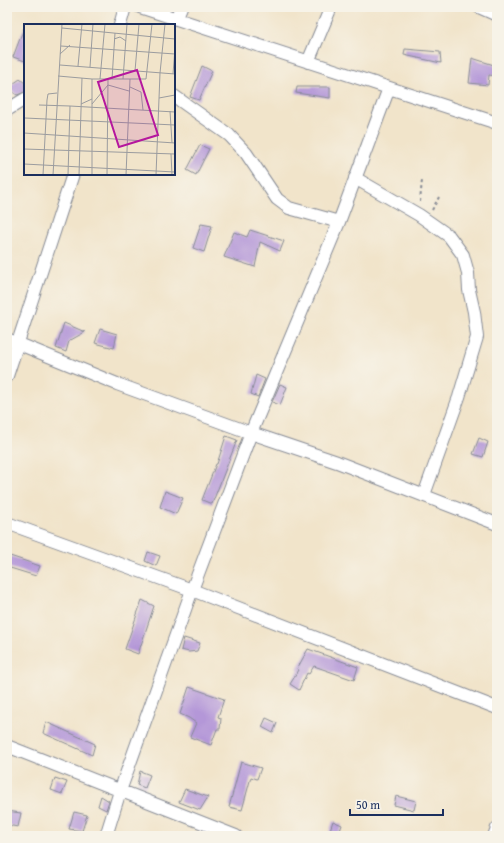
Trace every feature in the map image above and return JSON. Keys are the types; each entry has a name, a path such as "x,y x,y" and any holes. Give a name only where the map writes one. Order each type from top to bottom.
{"street":[{"path":"120,24 126,7"},
{"path":"140,7 497,123"},
{"path":"176,19 181,7"},
{"path":"308,62 331,7"},
{"path":"482,8 497,14"},
{"path":"106,836 120,791 192,590 251,433 339,222 389,88"},
{"path":"175,97 229,135 246,152 277,199 282,204 289,208 339,222"},
{"path":"7,110 24,100"},
{"path":"7,376 12,341 73,175"},
{"path":"355,178 419,215 449,236 463,255 468,273 469,290 477,337 460,397 424,495"},
{"path":"12,341 117,384 251,433 337,462 497,524"},
{"path":"7,523 192,590 497,708"},
{"path":"7,746 236,836"},
{"path":"494,836 497,828"}],"path":[{"path":"419,215 422,180"}],"building":[{"path":"24,28 24,61 13,57"},
{"path":"405,49 440,52 441,63 404,55"},
{"path":"472,58 497,66 497,76 489,75 488,85 469,83"},
{"path":"202,66 212,71 199,100 190,97"},
{"path":"20,79 24,82 24,92 17,95 7,88"},
{"path":"297,87 330,87 330,98 296,93"},
{"path":"200,145 209,149 196,175 187,170"},
{"path":"201,224 212,226 204,252 193,248"},
{"path":"250,230 284,241 280,251 260,242 255,267 224,257 234,232 247,237"},
{"path":"64,323 85,332 69,341 66,352 56,348"},
{"path":"100,329 117,334 114,348 95,343"},
{"path":"256,375 265,379 258,397 251,394"},
{"path":"280,384 287,387 280,405 272,402"},
{"path":"226,436 237,440 212,504 202,500 217,464"},
{"path":"479,438 488,442 483,457 473,454"},
{"path":"165,491 183,498 176,514 160,507"},
{"path":"148,552 160,556 156,566 145,561"},
{"path":"7,555 40,566 36,576 7,567"},
{"path":"142,600 154,606 138,654 125,649"},
{"path":"184,638 200,643 197,651 189,652 181,650"},
{"path":"308,649 358,667 354,680 314,666 309,674 307,673 299,690 290,684 299,670 297,669"},
{"path":"189,687 224,699 218,717 221,718 220,729 217,729 211,745 190,737 196,723 180,714"},
{"path":"266,718 277,723 273,733 262,727"},
{"path":"46,722 95,744 92,755 43,733"},
{"path":"241,762 261,768 257,779 251,777 242,810 229,807"},
{"path":"140,771 150,775 145,788 137,785"},
{"path":"55,778 67,782 62,794 51,790"},
{"path":"185,789 208,797 200,810 179,802"},
{"path":"101,796 109,801 106,810 98,806"},
{"path":"396,796 416,801 414,810 394,805"},
{"path":"7,811 21,813 18,827 7,825"},
{"path":"74,812 87,815 82,831 69,829"},
{"path":"333,821 342,825 338,836 328,836"}]}
